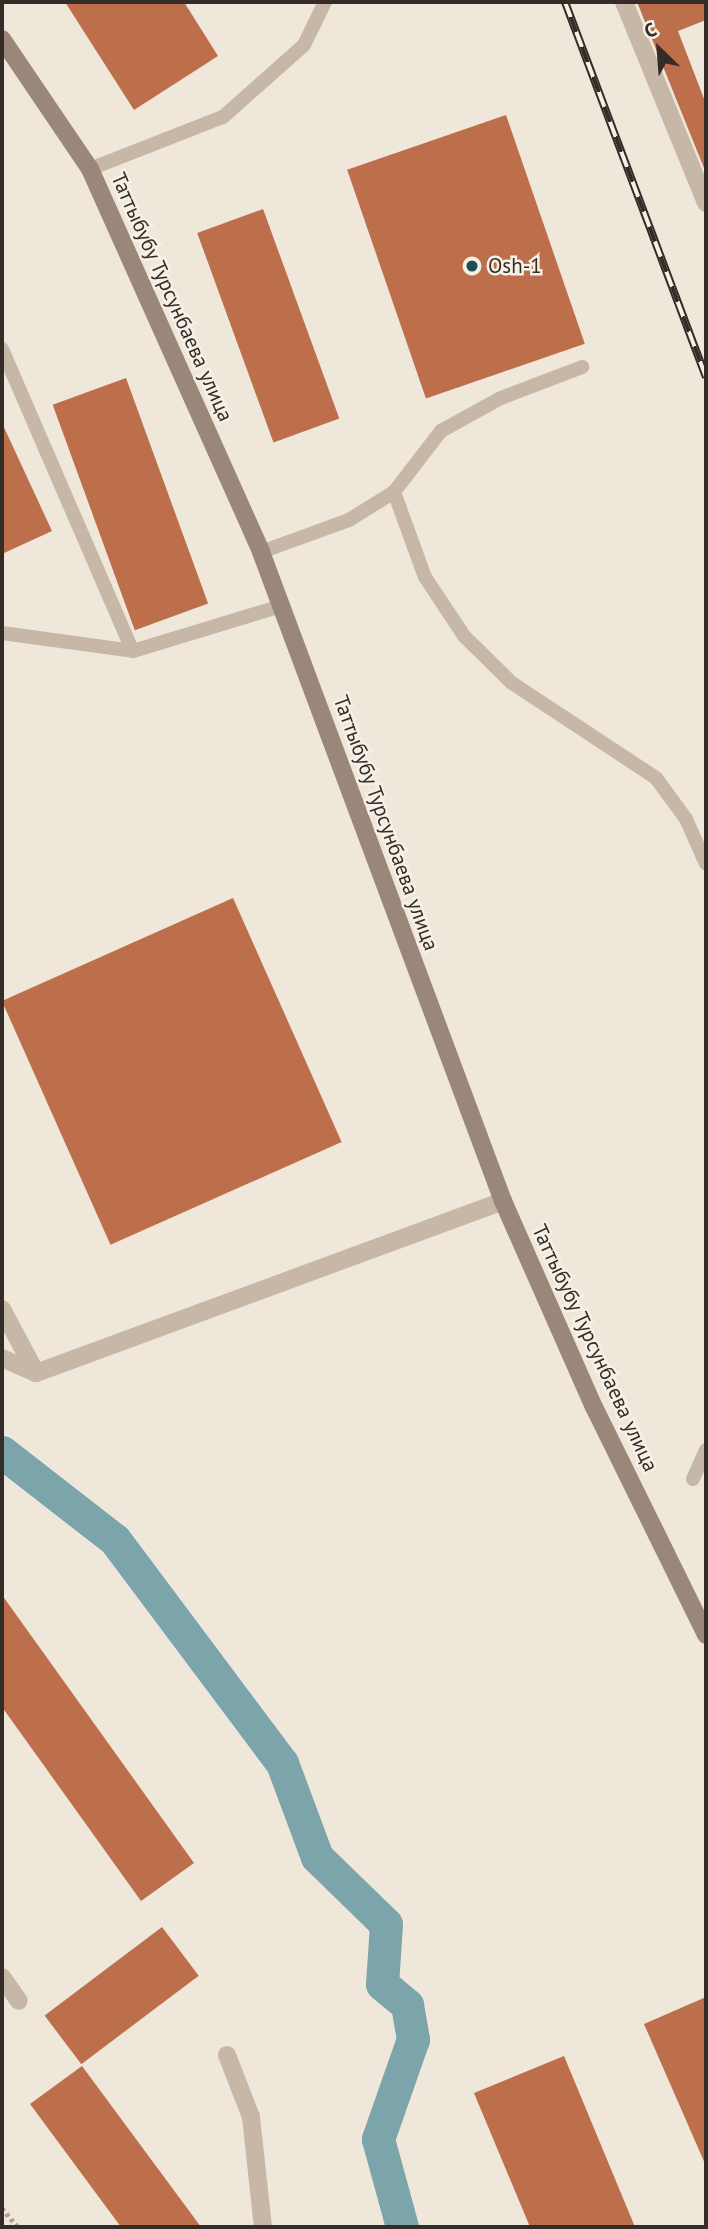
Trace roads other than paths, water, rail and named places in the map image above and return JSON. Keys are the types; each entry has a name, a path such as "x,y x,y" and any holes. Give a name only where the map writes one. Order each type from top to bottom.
{"street":[{"path":"624,2 703,195"},
{"name":"Таттыбубу Турсунбаева улица","path":"2,39 90,169 261,552 503,1201 594,1407 706,1635"},
{"path":"2,1358 36,1373 503,1201"},
{"path":"2,1309 36,1373"},
{"path":"2,1977 19,2001"},
{"path":"227,2055 251,2117 263,2227"}],"lane":[{"path":"90,169 223,117 304,45 325,2"},
{"path":"2,349 133,651"},
{"path":"261,552 349,520 394,492 441,431 500,398 582,367"},
{"path":"394,492 425,577 464,636 512,683 656,778 686,819 706,864"},
{"path":"2,633 133,651 281,607"},
{"path":"693,1479 706,1450"}],"waterway":[{"path":"2,1452 115,1540 282,1763 317,1857 386,1924 382,1984 407,2005 413,2039 378,2139 402,2227"}],"railway":[{"path":"565,2 706,377"}],"place":[{"name":"Osh-1","path":"472,266"}]}
